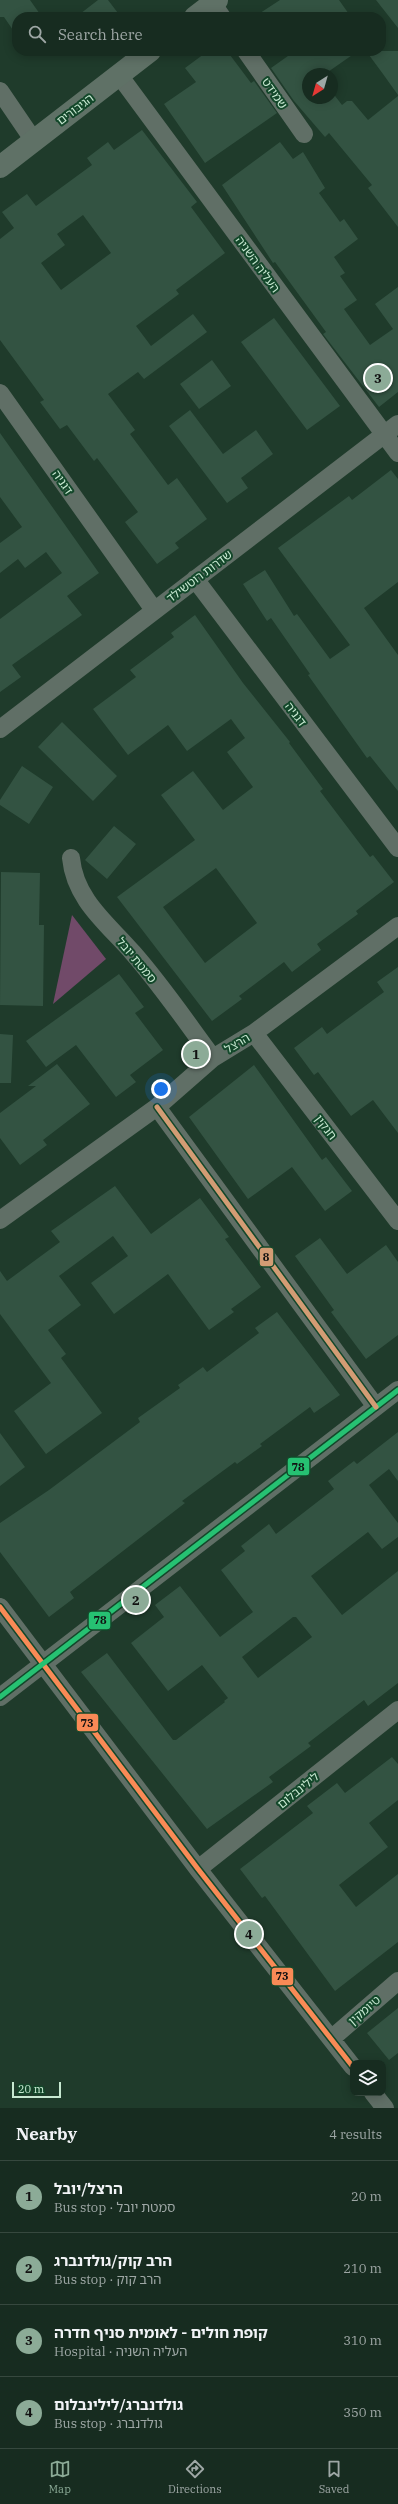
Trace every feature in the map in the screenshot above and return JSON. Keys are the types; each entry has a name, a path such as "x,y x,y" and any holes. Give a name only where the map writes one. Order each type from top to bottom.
{"street":[{"path":"206,12 217,7"},
{"name":"הגיבורים","path":"0,167 144,56"},
{"name":"שמידט","path":"249,56 304,134"},
{"name":"העליה השניה","path":"119,75 391,429 398,453"},
{"path":"0,91 34,140"},
{"name":"דגניה","path":"0,394 154,610"},
{"name":"שדרות רוטשילד","path":"0,729 391,429"},
{"name":"דגניה","path":"195,579 398,848"},
{"name":"סמטת יובל","path":"70,858 78,888 96,914 133,953 213,1058"},
{"name":"הרצל","path":"0,1220 157,1108 213,1058 254,1033 398,926"},
{"name":"חנקין","path":"254,1033 398,1221"},
{"path":"157,1108 376,1407"},
{"path":"0,1697 398,1390"},
{"path":"0,1607 41,1664 198,1869 350,2063"},
{"name":"לילינבלום","path":"198,1869 398,1710"},
{"name":"טיומקין","path":"331,2040 398,1981"},
{"path":"375,2096 385,2108"}],"shaded area":[{"path":"72,915 106,959 53,1004"}],"building":[{"path":"0,0 30,0 38,12 12,12 12,29 4,17 0,17"},
{"path":"98,0 108,0 117,12 82,12"},
{"path":"280,0 339,0 347,12 262,12"},
{"path":"376,0 398,0 398,28 386,12"},
{"path":"386,51 398,51 398,95 370,56 386,56"},
{"path":"201,56 231,56 251,83 254,81 277,113 205,163 164,104 196,82 185,68"},
{"path":"288,56 351,56 334,68 302,68 302,104 338,104 338,100 342,105 347,101 352,101 368,120 398,96 398,227 368,188 372,185 329,133 325,137 294,101 271,68"},
{"path":"142,130 197,202 191,207 225,253 176,290 179,294 136,326 151,346 193,314 207,332 144,379 138,372 108,394 135,430 130,434 168,485 177,478 207,519 175,543 179,548 157,564 125,522 138,512 97,458 94,461 67,425 60,429 40,402 44,400 0,340 0,239 14,228 2,212 27,194 36,206 92,165 87,158 108,142 114,150","holes":["83,215 111,253 61,290 41,263 65,245 57,234"]},
{"path":"280,142 293,159 303,152 325,188 319,193 340,222 344,219 358,239 334,257 345,273 340,276 357,300 344,309 370,345 393,329 375,304 398,287 398,392 379,407 323,334 326,332 275,262 273,263 222,185"},
{"path":"274,318 340,406 307,430 241,342"},
{"path":"212,360 231,386 199,409 180,384"},
{"path":"190,410 223,454 256,430 273,454 241,478 248,488 227,503 169,426"},
{"path":"0,433 99,573 67,596 82,615 12,665 21,677 0,692 0,619 62,573 46,552 25,568 18,559 0,573 0,543 22,527 0,497"},
{"path":"391,470 398,479 398,582 364,608 398,655 398,791 370,756 367,758 308,675 310,674 271,618 267,621 243,584 265,570 294,616 297,614 330,659 350,645 278,548 349,496 352,500"},
{"path":"195,615 243,683 290,742 289,743 323,789 320,791 370,857 373,855 394,882 356,911 358,914 317,944 321,950 292,972 284,962 239,996 242,999 212,1021 117,897 195,840 161,795 193,771 223,810 253,787 227,752 245,738 231,719 187,751 168,725 128,755 93,709 136,677 130,670 174,637 171,633","holes":["216,868 257,923 205,963 163,907"]},
{"path":"62,722 117,776 93,801 38,747"},
{"path":"22,766 53,787 29,824 0,805 0,800"},
{"path":"114,826 136,844 107,879 85,860"},
{"path":"1,872 40,873 39,925 44,925 43,1006 0,1005"},
{"path":"398,967 398,1133 373,1100 351,1116 318,1072 314,1075 294,1048 322,1027 327,1034 384,992 377,982"},
{"path":"119,974 144,1007 135,1013 163,1050 130,1075 136,1082 116,1097 76,1045 46,1067 26,1041"},
{"path":"0,1034 13,1035 11,1083 0,1083"},
{"path":"57,1064 90,1104 43,1140 47,1145 20,1165 0,1138 0,1113 36,1086 28,1086"},
{"path":"254,1065 322,1160 326,1157 352,1191 325,1211 292,1167 248,1199 189,1117"},
{"path":"115,1186 151,1234 200,1198 229,1237 225,1239 261,1287 231,1309 234,1312 209,1330 168,1274 114,1314 91,1283 128,1256 113,1236 59,1276 81,1305 48,1330 66,1354 61,1358 102,1413 46,1454 14,1411 51,1383 0,1314 0,1271 7,1281 60,1242 51,1231"},
{"path":"320,1238 347,1274 386,1245 398,1262 398,1335 366,1359 331,1312 334,1310 295,1256"},
{"path":"277,1312 340,1395 314,1413 310,1407 260,1444 262,1446 237,1464 235,1462 182,1501 185,1503 70,1592 74,1598 49,1617 0,1552 0,1523 49,1490 140,1422 138,1418 180,1388 178,1385 203,1367 207,1372 259,1333 255,1328"},
{"path":"398,1432 398,1481 389,1469 369,1485 398,1523 398,1537 382,1549 368,1532 311,1576 342,1615 398,1571 398,1683 368,1706 364,1700 308,1743 311,1746 269,1777 273,1782 207,1829 81,1672 107,1653 173,1740 176,1740 225,1702 224,1701 228,1698 202,1665 168,1691 131,1643 164,1617 155,1605 180,1586 220,1637 253,1612 221,1570 245,1551 241,1546 269,1524 276,1534 334,1489 328,1481 354,1461 357,1464","holes":["293,1617 296,1617 312,1637 258,1678 242,1657"]},
{"path":"0,1433 25,1467 0,1486"},
{"path":"392,1757 398,1764 398,1800 369,1823 388,1847 339,1885 356,1907 398,1874 398,1942 335,1991 265,1896 262,1898 240,1869 313,1813 307,1806 337,1783 345,1793"},
{"path":"398,2008 398,2053 389,2060 367,2033"}],"transit line":[{"name":"8","path":"157,1107 376,1407"},
{"name":"78","path":"0,1697 398,1390"},
{"name":"73","path":"0,1607 198,1869 350,2063"}],"place":[{"name":"קופת חולים - לאומית סניף חדרה","path":"378,378"},
{"name":"הרצל/יובל","path":"196,1054"},
{"name":"הרב קוק/גולדנברג","path":"136,1600"},
{"name":"גולדנברג/לילינבלום","path":"249,1934"}]}
